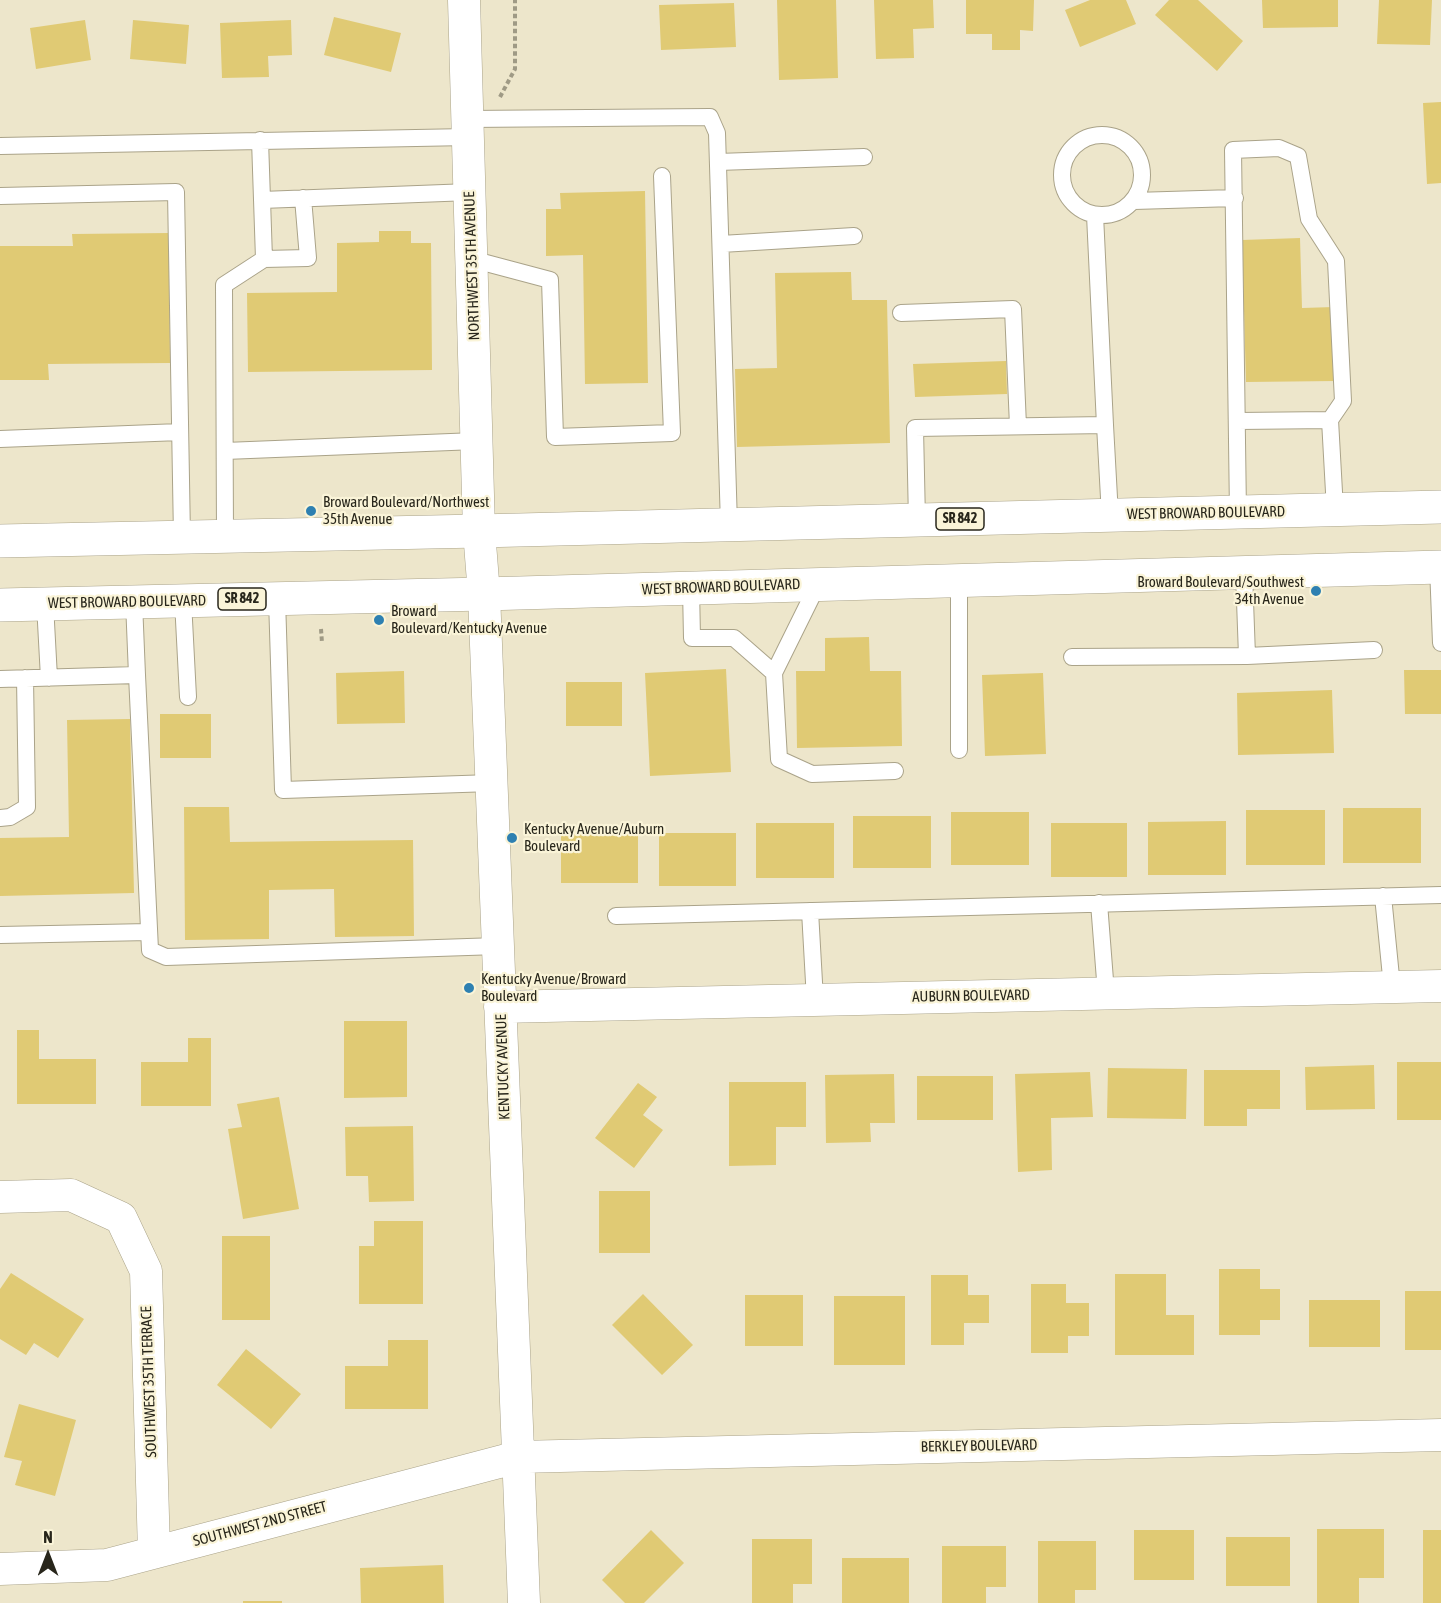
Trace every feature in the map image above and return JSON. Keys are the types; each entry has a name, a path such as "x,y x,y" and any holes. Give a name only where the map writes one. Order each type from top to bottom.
{"main road":[{"name":"WEST BROWARD BOULEVARD","path":"0,541 1441,507"},
{"name":"WEST BROWARD BOULEVARD","path":"0,605 1439,567"}],"street":[{"name":"NORTHWEST 35TH AVENUE","path":"464,0 479,531"},
{"name":"KENTUCKY AVENUE","path":"479,531 492,783 524,1603"},
{"name":"AUBURN BOULEVARD","path":"500,1007 1441,986"},
{"name":"SOUTHWEST 35TH TERRACE","path":"0,1197 71,1195 121,1218 146,1271 154,1552"},
{"name":"BERKLEY BOULEVARD","path":"518,1457 1441,1435"},
{"name":"SOUTHWEST 2ND STREET","path":"0,1569 107,1565 518,1457"}],"lane":[{"path":"0,146 260,140 710,117 717,133 729,525"},
{"path":"1108,134 1128,143 1140,160 1143,181 1134,201 1117,213 1095,215 1076,207 1063,189 1061,168 1070,149 1087,136 1108,134"},
{"path":"260,140 264,260"},
{"path":"1239,513 1233,150 1279,148 1298,156 1309,219 1336,261 1342,401 1330,420 1335,510"},
{"path":"718,162 864,157"},
{"path":"471,260 550,280 555,438 672,433 662,176"},
{"path":"0,196 176,192 182,537"},
{"path":"262,200 470,192"},
{"path":"225,536 224,285 264,260 308,258 303,198"},
{"path":"1134,201 1235,198"},
{"path":"1095,215 1110,516"},
{"path":"721,244 854,236"},
{"path":"901,313 1013,309 1018,426"},
{"path":"1238,421 1330,420"},
{"path":"917,521 915,428 1105,425"},
{"path":"0,439 180,432"},
{"path":"225,451 476,441"},
{"path":"1439,567 1441,643"},
{"path":"1244,573 1246,656"},
{"path":"959,580 959,750"},
{"path":"818,584 774,673 779,759 812,774 895,771"},
{"path":"691,588 692,638 734,638 774,673"},
{"path":"277,599 283,790 492,783"},
{"path":"183,601 188,697"},
{"path":"134,602 150,950 166,957 498,946"},
{"path":"45,604 49,678"},
{"path":"1071,657 1246,656 1374,650"},
{"path":"0,679 137,675"},
{"path":"0,818 10,817 27,807 24,678"},
{"path":"616,916 1441,895"},
{"path":"1383,896 1392,987"},
{"path":"1099,903 1106,993"},
{"path":"810,911 815,1000"},
{"path":"0,935 149,932"}],"path":[{"path":"499,98 515,69 515,0"},
{"path":"321,622 322,643"}],"building":[{"path":"777,0 836,0 838,78 779,80"},
{"path":"874,0 933,0 934,28 913,29 914,58 876,59"},
{"path":"966,0 1034,0 1033,31 1020,30 1020,50 992,50 992,34 966,34"},
{"path":"1090,0 1126,0 1136,24 1080,47 1065,10"},
{"path":"1169,0 1198,0 1243,41 1217,71 1155,15"},
{"path":"1262,0 1338,0 1338,27 1263,28"},
{"path":"1379,0 1432,0 1430,45 1377,44"},
{"path":"734,3 736,47 661,50 659,5"},
{"path":"334,17 401,33 391,72 324,55"},
{"path":"85,20 91,60 36,69 30,28"},
{"path":"133,20 189,25 186,64 130,59"},
{"path":"291,20 292,55 268,56 269,77 222,78 220,23"},
{"path":"1441,102 1441,183 1427,184 1423,103"},
{"path":"645,191 648,383 585,384 583,255 546,256 546,209 561,209 560,193"},
{"path":"379,231 411,231 411,243 431,243 432,370 248,372 247,293 337,292 337,243 379,242"},
{"path":"169,233 170,363 48,364 49,380 0,380 0,246 73,246 72,234"},
{"path":"1300,238 1302,308 1334,307 1336,381 1246,382 1242,240"},
{"path":"851,272 852,300 887,300 890,443 737,447 735,369 777,368 775,273"},
{"path":"1006,361 1007,394 915,397 913,364"},
{"path":"869,637 870,671 901,671 902,746 797,748 796,671 825,671 825,638"},
{"path":"726,669 731,772 650,776 645,673"},
{"path":"1404,670 1441,670 1441,714 1405,714"},
{"path":"404,671 405,723 337,724 336,673"},
{"path":"1043,673 1046,754 985,756 982,675"},
{"path":"566,682 622,682 622,726 566,726"},
{"path":"1332,690 1334,753 1238,755 1237,693"},
{"path":"160,714 211,714 211,758 160,758"},
{"path":"130,719 134,893 0,896 0,838 69,837 67,720"},
{"path":"184,807 229,807 230,842 413,840 414,936 335,937 334,889 269,890 269,939 185,940"},
{"path":"1343,808 1421,808 1421,863 1343,863"},
{"path":"1246,810 1325,810 1325,865 1246,865"},
{"path":"951,812 1029,812 1029,865 951,865"},
{"path":"853,816 931,816 931,868 853,868"},
{"path":"1226,821 1226,875 1148,875 1148,822"},
{"path":"756,823 834,823 834,878 756,878"},
{"path":"1051,823 1127,823 1127,877 1051,877"},
{"path":"561,828 638,828 638,883 561,883"},
{"path":"659,833 736,833 736,886 659,886"},
{"path":"344,1021 407,1021 407,1097 344,1098"},
{"path":"17,1030 39,1030 39,1059 96,1059 96,1104 17,1104"},
{"path":"188,1038 211,1038 211,1106 141,1106 141,1062 188,1062"},
{"path":"1397,1062 1441,1062 1441,1120 1397,1120"},
{"path":"1374,1065 1375,1109 1306,1110 1305,1067"},
{"path":"1108,1068 1187,1069 1186,1119 1107,1118"},
{"path":"1204,1070 1280,1070 1280,1109 1247,1109 1247,1126 1204,1126"},
{"path":"1090,1072 1093,1117 1051,1118 1052,1170 1018,1172 1015,1074"},
{"path":"894,1074 895,1123 870,1123 871,1142 826,1143 825,1075"},
{"path":"917,1076 993,1076 993,1120 917,1120"},
{"path":"729,1082 806,1082 806,1127 776,1127 776,1165 729,1166"},
{"path":"638,1083 657,1097 643,1115 663,1130 634,1168 595,1138"},
{"path":"279,1097 299,1209 243,1219 228,1129 242,1127 237,1104"},
{"path":"413,1126 414,1201 369,1202 368,1176 346,1176 345,1127"},
{"path":"599,1191 650,1191 650,1253 599,1253"},
{"path":"374,1221 423,1221 423,1304 359,1304 359,1246 374,1246"},
{"path":"222,1236 270,1236 270,1320 222,1320"},
{"path":"1219,1269 1260,1269 1260,1289 1280,1289 1280,1320 1260,1320 1260,1335 1219,1335"},
{"path":"11,1273 84,1319 58,1358 34,1343 26,1355 0,1339 0,1289"},
{"path":"1115,1274 1166,1274 1166,1315 1194,1315 1194,1355 1115,1355"},
{"path":"931,1275 968,1275 968,1295 989,1295 989,1323 964,1323 964,1345 931,1345"},
{"path":"1031,1284 1066,1284 1066,1303 1089,1303 1089,1336 1068,1336 1068,1353 1031,1353"},
{"path":"1405,1291 1441,1291 1441,1350 1405,1350"},
{"path":"643,1294 693,1345 662,1375 612,1325"},
{"path":"745,1295 803,1295 803,1346 745,1346"},
{"path":"834,1296 905,1296 905,1365 834,1365"},
{"path":"1309,1300 1380,1300 1380,1347 1309,1347"},
{"path":"388,1340 428,1340 428,1409 345,1409 345,1366 388,1366"},
{"path":"246,1349 301,1394 271,1429 217,1385"},
{"path":"19,1404 76,1420 55,1496 15,1485 22,1461 4,1457"},
{"path":"1317,1529 1384,1529 1384,1578 1359,1578 1359,1603 1317,1603"},
{"path":"651,1530 684,1563 644,1603 625,1603 602,1580"},
{"path":"1134,1530 1194,1530 1194,1580 1134,1580"},
{"path":"1423,1530 1441,1530 1441,1603 1423,1603"},
{"path":"1226,1537 1290,1537 1290,1586 1226,1586"},
{"path":"752,1539 812,1539 812,1584 793,1584 793,1603 752,1603"},
{"path":"1038,1541 1096,1541 1096,1590 1075,1590 1075,1603 1038,1603"},
{"path":"942,1546 1006,1546 1006,1587 986,1587 986,1603 942,1603"},
{"path":"842,1558 909,1558 909,1603 842,1603"},
{"path":"443,1565 444,1603 361,1603 360,1568"},
{"path":"243,1601 282,1601 282,1603 243,1603"}],"place":[{"name":"Broward Boulevard/Northwest 35th Avenue","path":"311,511"},
{"name":"Broward Boulevard/Southwest 34th Avenue","path":"1316,591"},
{"name":"Broward Boulevard/Kentucky Avenue","path":"379,620"},
{"name":"Kentucky Avenue/Auburn Boulevard","path":"512,838"},
{"name":"Kentucky Avenue/Broward Boulevard","path":"469,988"}]}
